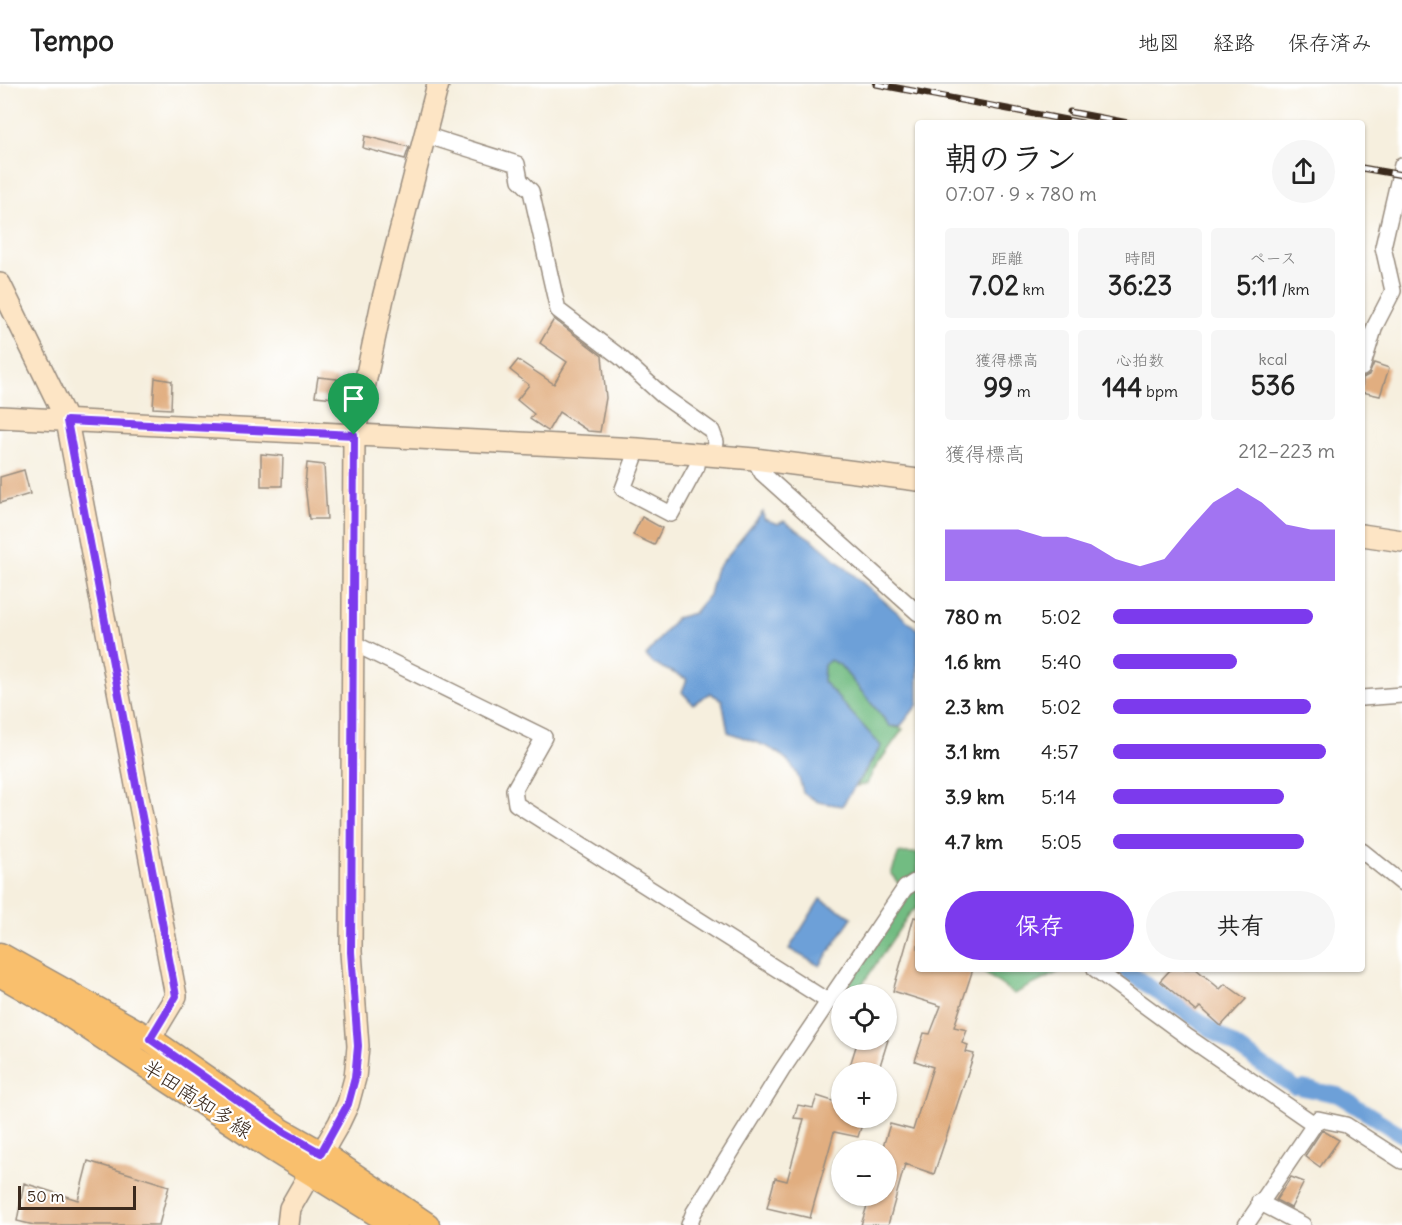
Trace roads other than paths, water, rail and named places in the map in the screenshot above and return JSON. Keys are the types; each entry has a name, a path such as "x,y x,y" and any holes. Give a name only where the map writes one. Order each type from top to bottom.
{"main road":[{"name":"半田南知多線","path":"0,955 150,1039 282,1131 316,1162 394,1225"},
{"name":"半田南知多線","path":"0,974 60,1008 271,1148 316,1162 427,1225"}],"street":[{"path":"288,1225 290,1208 348,1104 355,1078 358,1046 351,952 355,644 354,435 383,298 438,84"},
{"path":"425,135 517,164 520,180 531,191 558,310 620,357 663,396 712,431 716,442 697,466 671,514 623,489 638,449"},
{"path":"1365,358 1375,326 1394,291 1383,247 1399,201 1402,165"},
{"path":"0,284 67,421 176,996 150,1039"},
{"path":"0,417 638,449 754,459 915,480"},
{"path":"754,459 762,473 915,610"},
{"path":"1365,535 1402,540"},
{"path":"355,644 544,737 514,790 516,804 830,1002"},
{"path":"1365,698 1402,695"},
{"path":"1365,853 1402,883"},
{"path":"689,1225 694,1212 782,1070 905,888 915,882"},
{"path":"1099,972 1189,1038 1314,1124"},
{"path":"1246,1225 1259,1202 1318,1119 1323,1118 1346,1125 1402,1161"},
{"path":"1259,1202 1303,1225"}],"water":[{"path":"763,512 764,519 778,524 784,521 814,541 915,627 915,708 900,727 890,726 839,664 830,660 824,665 823,681 881,746 842,806 818,802 803,793 793,767 785,758 765,746 728,732 722,700 710,693 693,704 682,692 687,679 654,664 646,656 676,618 694,613 709,595 715,571"},
{"path":"820,899 852,917 820,966 789,949"}],"waterway":[{"path":"1128,972 1294,1087"},
{"path":"1303,1088 1338,1095 1402,1135"}],"railway":[{"path":"876,84 1066,120"},
{"path":"1070,112 1112,120"},
{"path":"1365,169 1402,175"}]}
